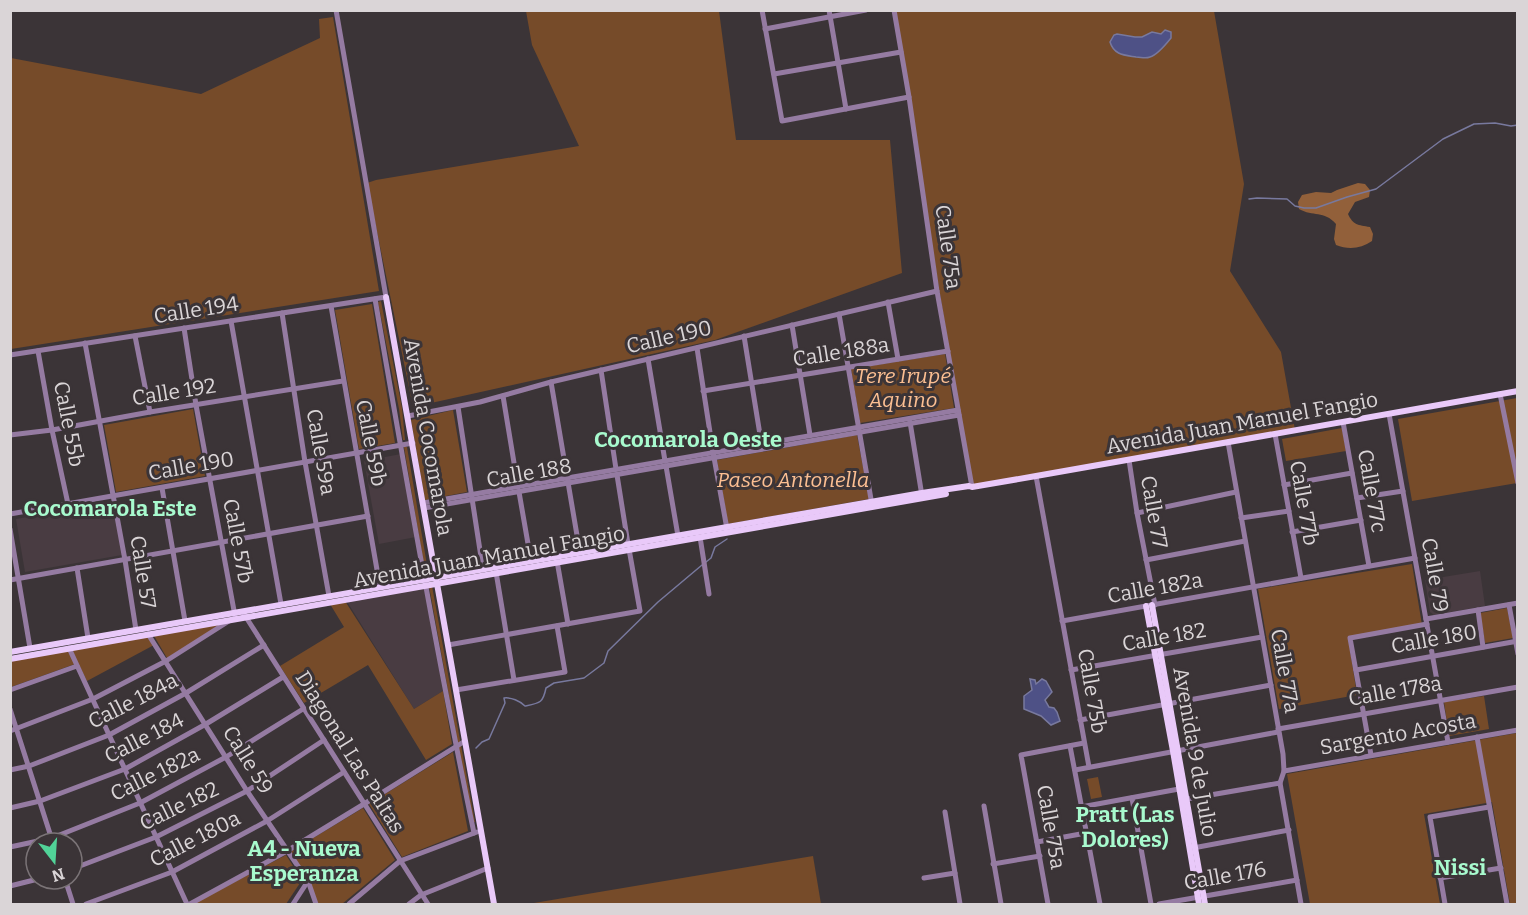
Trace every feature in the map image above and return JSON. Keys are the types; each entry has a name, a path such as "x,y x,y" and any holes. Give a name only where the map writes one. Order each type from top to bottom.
{"main road":[{"name":"Avenida Cocomarola","path":"386,297 465,741 478,832 495,904"},
{"name":"Avenida Juan Manuel Fangio","path":"10,658 148,634 244,614 557,561 678,536 727,530 922,495 970,489 1518,391"},
{"name":"Avenida Juan Manuel Fangio","path":"437,580 531,561 699,537 727,530"},
{"name":"Avenida Juan Manuel Fangio","path":"244,614 281,604 380,587 425,582"},
{"name":"Avenida 9 de Julio","path":"1151,606 1158,655 1186,799 1200,900 1205,904"},
{"name":"Avenida Juan Manuel Fangio","path":"10,652 185,621 234,616"},
{"name":"Avenida 9 de Julio","path":"1176,751 1179,789 1192,848"}],"street":[{"name":"Avenida Cocomarola","path":"336,10 386,297"},
{"path":"762,10 782,121 909,97"},
{"path":"765,28 829,14 866,10"},
{"name":"Calle 75a","path":"894,10 937,291 972,487"},
{"path":"829,14 846,109"},
{"path":"774,74 901,51"},
{"name":"Calle 190","path":"408,416 458,407 551,382 937,291"},
{"name":"Calle 194","path":"10,355 386,297"},
{"path":"349,904 400,861 478,832 456,746 375,299"},
{"path":"888,302 898,359"},
{"name":"Calle 59b","path":"331,306 380,587"},
{"name":"Calle 59a","path":"282,313 329,596"},
{"path":"839,314 872,504"},
{"path":"231,321 281,604"},
{"path":"792,325 810,435"},
{"name":"Calle 57b","path":"184,328 234,616"},
{"path":"135,336 150,412"},
{"path":"744,336 762,447"},
{"name":"Calle 57","path":"85,343 136,630"},
{"path":"697,348 727,530"},
{"name":"Calle 55b","path":"38,351 68,504"},
{"name":"Calle 188a","path":"703,391 948,351"},
{"path":"648,359 678,536"},
{"path":"448,645 640,611 601,370"},
{"name":"Calle 192","path":"10,435 343,381"},
{"path":"551,382 580,553"},
{"path":"1500,394 1518,483"},
{"path":"503,396 531,561"},
{"path":"458,407 483,570"},
{"name":"Calle 188","path":"424,506 958,412"},
{"name":"Calle 79","path":"1389,414 1448,742"},
{"path":"909,421 922,495"},
{"name":"Calle 77c","path":"1343,422 1369,566"},
{"name":"Calle 188","path":"762,447 810,435 859,430"},
{"name":"Calle 77b","path":"1275,434 1301,578"},
{"name":"Calle 77a","path":"1227,442 1283,754 1284,771 1280,783 1301,904"},
{"name":"Calle 190","path":"10,513 412,443"},
{"name":"Calle 77","path":"1129,460 1146,560 1151,606"},
{"path":"1284,485 1352,473"},
{"name":"Calle 75b","path":"1036,476 1089,767"},
{"path":"162,488 185,621"},
{"path":"1357,498 1403,491"},
{"path":"1137,513 1236,492"},
{"path":"1241,518 1289,511"},
{"path":"10,580 368,516"},
{"path":"1292,532 1361,520"},
{"path":"10,528 30,648"},
{"path":"699,537 709,594"},
{"path":"1146,560 1245,541"},
{"path":"1253,587 1415,558"},
{"path":"557,561 568,624"},
{"path":"77,568 88,638"},
{"path":"496,572 514,680"},
{"name":"Calle 182a","path":"1062,621 1253,587"},
{"path":"1371,755 1350,638 1518,603"},
{"path":"1509,605 1518,654"},
{"name":"Calle 79","path":"1478,610 1483,647"},
{"name":"Diagonal Las Paltas","path":"244,614 428,904"},
{"name":"Calle 184a","path":"14,730 93,699 166,661 234,616"},
{"path":"456,690 565,672 557,626"},
{"name":"Calle 59","path":"148,634 247,791 308,881 316,904"},
{"name":"Calle 182","path":"1071,669 1262,637"},
{"name":"Calle 180","path":"1356,670 1516,641"},
{"name":"Calle 184a","path":"10,770 29,766 109,735 186,693 264,645"},
{"path":"69,648 172,872 189,904 287,851 465,741"},
{"path":"10,690 77,666"},
{"name":"Calle 184","path":"10,808 40,801 125,769 206,724 283,677"},
{"path":"1080,720 1271,686"},
{"name":"Calle 178a","path":"1278,730 1518,687"},
{"path":"10,709 14,730 29,766 49,831"},
{"name":"Calle 182a","path":"73,831 140,803 226,757 303,709"},
{"path":"1075,770 1278,730"},
{"name":"Sargento Acosta","path":"1284,771 1518,730"},
{"path":"1477,737 1507,904"},
{"name":"Calle 182","path":"84,864 156,837 247,791 324,740"},
{"path":"1070,746 1084,743"},
{"name":"Calle 75a","path":"1048,904 1021,755 1070,746"},
{"name":"Calle 75b","path":"1070,746 1100,904"},
{"name":"Calle 180a","path":"86,904 172,872 267,821 344,772"},
{"path":"1186,799 1280,783"},
{"path":"1081,807 1179,789"},
{"path":"1132,798 1151,904"},
{"path":"984,807 1001,904"},
{"path":"1445,904 1430,817 1490,807"},
{"path":"945,812 960,904"},
{"path":"1192,848 1288,830"},
{"path":"1037,842 1086,833"},
{"path":"993,864 1040,856"},
{"path":"409,904 421,895 488,868"},
{"path":"1440,878 1501,868"},
{"path":"924,878 955,873"},
{"name":"Calle 176","path":"1159,904 1200,900 1297,880"},
{"path":"292,904 308,881"}],"shaded area":[{"path":"1358,183 1365,184 1370,190 1369,197 1355,202 1348,214 1356,224 1370,227 1373,234 1372,241 1359,247 1341,247 1336,245 1334,239 1336,224 1323,215 1299,209 1298,202 1302,195 1316,192 1331,193"},
{"path":"401,454 416,537 379,544 364,461"},
{"path":"113,502 122,555 25,572 16,519"},
{"path":"1480,571 1485,606 1434,615 1430,612 1425,580"},
{"path":"424,586 443,691 414,709 346,600"}],"green space":[{"path":"526,11 719,11 736,140 890,140 902,273 715,340 413,407 367,183 579,146 532,45"},
{"path":"893,11 1214,11 1244,184 1230,271 1281,352 1295,430 972,487"},
{"path":"333,17 379,291 11,349 11,58 201,94 320,38 319,19"},
{"path":"381,301 402,408 405,440 403,440 378,302"},
{"path":"372,304 395,443 359,449 335,310"},
{"name":"Tere Irupé Aquino","path":"945,354 954,408 860,423 851,369"},
{"path":"1517,398 1517,483 1412,501 1398,419"},
{"path":"193,409 205,476 116,492 104,425"},
{"path":"453,410 467,492 425,500 411,420"},
{"path":"1342,428 1346,451 1286,461 1282,439"},
{"name":"Paseo Antonella","path":"857,435 869,499 728,524 717,460"},
{"path":"404,447 407,447 428,571 425,572"},
{"path":"1412,564 1422,625 1348,637 1357,695 1279,709 1258,589"},
{"path":"429,586 432,586 475,822 472,822"},
{"path":"345,601 414,709 443,691 452,744 426,760 368,665 304,703 280,666 344,627 330,604"},
{"path":"1507,608 1513,638 1485,643 1480,613"},
{"path":"227,621 167,658 153,634"},
{"path":"148,635 154,645 87,681 71,649"},
{"path":"68,650 75,664 11,687 10,661"},
{"path":"1484,696 1489,729 1449,736 1444,702"},
{"path":"1517,733 1517,904 1510,904 1492,802 1424,814 1440,904 1310,904 1287,774"},
{"path":"453,752 468,831 402,857 369,804"},
{"path":"1098,777 1102,797 1091,799 1087,779"},
{"path":"363,808 395,860 342,904 317,904 290,852"},
{"path":"286,855 302,880 286,904 193,904"},
{"path":"813,856 821,904 528,904"}],"water":[{"path":"1165,30 1171,32 1171,38 1159,51 1148,58 1120,54 1114,50 1110,42 1117,34 1142,37 1152,32 1161,34"},
{"path":"1030,679 1035,680 1036,684 1042,679 1046,681 1052,692 1045,700 1049,707 1054,708 1057,712 1060,721 1051,725 1041,716 1024,709 1024,696 1032,690"}],"waterway":[{"path":"1249,199 1287,199 1295,206 1316,208 1376,189 1443,139 1474,124 1518,125"},
{"path":"706,562 711,558 715,547 727,539"},
{"path":"476,748 489,739 505,703 504,698 521,702 525,706 534,704 540,702 546,688 554,683 584,678 604,663 608,651 658,602 702,565"}],"district":[{"name":"Cocomarola Oeste","path":"688,439"},
{"name":"Cocomarola Este","path":"110,508"},
{"name":"Pratt (Las Dolores)","path":"1125,826"},
{"name":"A4 - Nueva Esperanza","path":"304,860"},
{"name":"Nissi","path":"1460,867"}]}
